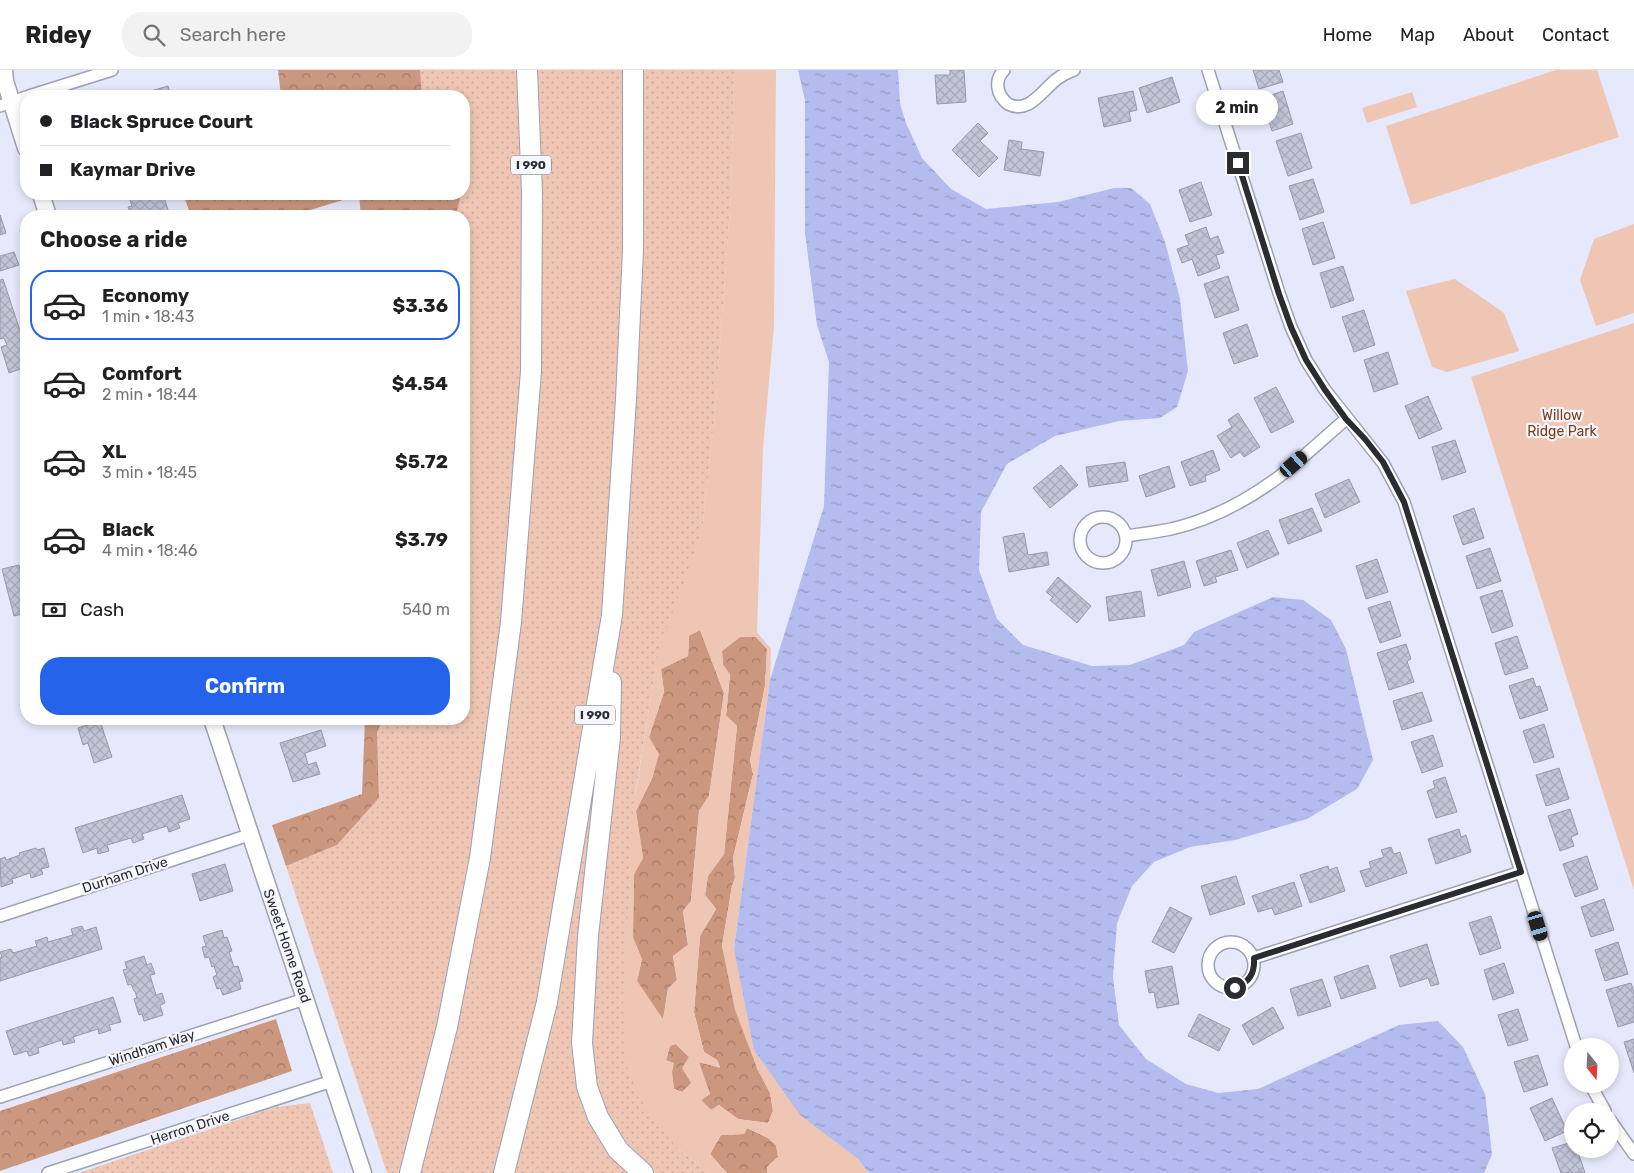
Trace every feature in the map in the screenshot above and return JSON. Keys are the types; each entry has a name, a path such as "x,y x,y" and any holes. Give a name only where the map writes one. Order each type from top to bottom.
{"highway":[{"name":"I 990","path":"410,1173 447,1027 480,858 511,622 532,371 532,192 528,70"},
{"name":"I 990","path":"504,1173 547,1002 612,614 626,399 633,250 633,70"},
{"path":"612,614 610,737 588,936 582,1043 587,1087 598,1117 618,1150 643,1173"}],"main road":[{"path":"3,74 17,100 20,116"},
{"name":"Sweet Home Road","path":"214,725 363,1173"}],"street":[{"path":"49,90 112,70"},
{"path":"1004,70 997,84 998,91 1006,102 1020,107 1037,99 1058,78 1071,71"},
{"path":"1051,70 1071,71"},
{"path":"1208,70 1291,327 1306,360 1325,390 1346,419 1383,462 1404,502 1573,1038"},
{"path":"1126,536 1171,529 1200,520 1228,508 1280,476 1346,419"},
{"path":"1106,516 1120,523 1126,536 1124,548 1120,555 1114,560 1107,562 1091,560 1085,555 1079,540 1080,532 1084,525 1098,517 1106,516"},
{"name":"Durham Drive","path":"0,916 249,835"},
{"path":"1254,958 1521,872"},
{"path":"1226,942 1241,944 1248,949 1254,958 1253,973 1249,980 1235,988 1219,985 1209,973 1209,958 1212,951 1218,945 1226,942"},
{"name":"Windham Way","path":"0,1097 305,999"},
{"name":"Herron Drive","path":"48,1173 332,1081"},
{"path":"1619,1133 1634,1154"}],"green space":[{"path":"278,70 420,70 422,90 280,90"},
{"path":"420,70 734,70 731,195 715,412 702,531 656,666 635,795 679,1150 710,1173 387,1173 286,866 337,845 379,798 377,732 380,725 470,725 470,210 457,210 460,200 470,200 470,90 422,90"},
{"path":"734,70 776,70 774,326 763,448 757,632 771,649 770,680 734,949 857,1158 869,1173 767,1173 767,1167 778,1157 776,1145 768,1138 747,1128 744,1134 721,1135 710,1154 727,1173 710,1173 678,1149 646,1109 628,1072 623,1008 633,810 658,653 702,531 715,412 731,195","holes":["700,630 724,693 709,796 699,811 691,901 683,911 688,945 673,956 677,980 668,989 663,1019 637,981 642,959 633,937 634,874 643,858 636,811 653,776 659,754 649,737 664,692 661,669 688,656 689,636","740,637 756,637 767,649 765,686 750,760 753,774 733,858 735,878 722,946 735,1010 757,1068 770,1093 773,1111 768,1123 738,1119 719,1105 711,1110 701,1100 710,1094 699,1062 720,1068 717,1060 704,1052 694,1012 700,936 716,909 705,895 708,876 724,854 737,726 726,715 730,674 723,665 722,651","676,1044 689,1057 682,1068 691,1083 682,1092 674,1089 672,1073 674,1063 666,1060 670,1046"]},
{"path":"1556,70 1597,70 1619,137 1411,205 1386,126"},
{"path":"1412,92 1417,107 1367,123 1362,108"},
{"path":"185,200 343,200 310,210 189,210"},
{"path":"359,200 460,200 457,210 360,210"},
{"path":"1634,224 1634,313 1596,326 1580,280 1594,239"},
{"path":"1455,279 1504,313 1519,351 1447,372 1432,367 1406,291"},
{"name":"Willow Ridge Park","path":"1634,323 1634,890 1471,377"},
{"path":"700,630 724,693 709,796 699,811 691,901 683,911 688,945 673,956 677,980 668,989 663,1020 637,981 642,960 633,938 634,874 643,858 636,811 653,776 649,737 664,692 661,669 688,656 689,635"},
{"path":"740,637 756,637 767,649 765,686 750,760 753,774 733,858 735,878 722,946 757,1068 770,1093 773,1111 768,1123 738,1119 719,1105 711,1110 701,1100 710,1094 698,1062 720,1067 717,1060 704,1052 694,1012 700,936 716,909 705,895 708,876 724,854 737,726 726,716 730,675 723,665 722,651"},
{"path":"365,725 380,725 377,732 379,798 337,845 286,866 272,825 362,794"},
{"path":"276,1019 292,1071 0,1171 0,1111"},
{"path":"676,1044 689,1057 692,1083 682,1092 674,1089 672,1073 666,1061 670,1045"},
{"path":"310,1103 333,1173 79,1173 276,1107"},
{"path":"747,1128 768,1138 776,1145 778,1157 767,1167 767,1173 727,1173 710,1154 721,1135 744,1134"}],"water":[{"path":"798,70 898,70 900,104 906,123 922,158 951,189 986,209 1058,202 1114,188 1131,188 1150,204 1165,242 1180,299 1188,371 1177,407 1160,418 1119,421 1055,436 1007,464 981,512 979,570 997,619 1023,645 1092,666 1130,665 1184,645 1194,632 1273,597 1303,600 1331,620 1346,649 1373,760 1357,789 1307,819 1235,840 1190,847 1154,862 1132,886 1117,923 1113,977 1119,1025 1146,1059 1186,1084 1218,1093 1258,1089 1399,1025 1438,1021 1463,1047 1485,1094 1492,1154 1484,1173 869,1173 857,1158 800,1115 754,1050 734,949 770,680 824,506 829,362 817,325 805,233 805,100"}],"building":[{"path":"950,70 964,70 966,102 937,104 935,75 950,75"},
{"path":"1253,70 1279,70 1283,82 1259,89"},
{"path":"1172,77 1180,102 1147,113 1139,88"},
{"path":"168,86 169,90 154,90"},
{"path":"1133,91 1137,110 1129,112 1131,121 1104,127 1098,98"},
{"path":"1283,91 1293,124 1272,131 1262,98"},
{"path":"978,123 988,133 980,141 998,158 979,177 952,150"},
{"path":"1301,133 1312,168 1288,176 1276,141"},
{"path":"1009,140 1022,142 1021,149 1044,152 1040,176 1004,170"},
{"path":"1313,179 1324,212 1300,220 1289,186"},
{"path":"1201,182 1212,215 1190,222 1179,190"},
{"path":"130,200 165,200 168,210 129,210 128,207 132,206"},
{"path":"0,215 6,233 0,235"},
{"path":"1323,222 1335,258 1313,265 1302,229"},
{"path":"1206,227 1210,239 1218,236 1224,253 1216,255 1220,268 1198,276 1192,259 1182,263 1177,249 1189,245 1185,235"},
{"path":"14,252 19,265 0,271 0,256"},
{"path":"1343,266 1354,300 1331,308 1320,273"},
{"path":"1228,276 1239,310 1215,318 1204,284"},
{"path":"3,279 20,331 20,369 9,373 1,347 7,345 4,338 0,339 0,280"},
{"path":"1364,310 1375,345 1354,352 1342,317"},
{"path":"1247,324 1258,356 1234,364 1223,333"},
{"path":"1388,352 1398,384 1374,392 1364,360"},
{"path":"1276,387 1294,422 1271,433 1254,398"},
{"path":"1428,396 1442,429 1419,439 1405,406"},
{"path":"1238,413 1260,447 1244,457 1240,452 1231,458 1217,436 1232,427 1228,420"},
{"path":"1455,440 1466,472 1442,480 1432,447"},
{"path":"1213,450 1220,470 1205,476 1206,481 1190,486 1181,462"},
{"path":"1125,462 1128,481 1089,487 1086,467"},
{"path":"1061,465 1078,485 1050,508 1033,488"},
{"path":"1169,466 1175,487 1146,497 1139,476"},
{"path":"1349,479 1360,502 1325,518 1315,494"},
{"path":"1312,508 1322,531 1288,544 1279,520"},
{"path":"1474,508 1484,538 1463,545 1453,516"},
{"path":"1268,530 1279,554 1247,568 1237,543"},
{"path":"1024,533 1028,555 1047,552 1049,565 1009,572 1003,537"},
{"path":"1490,548 1501,581 1477,589 1466,556"},
{"path":"1231,550 1238,570 1215,577 1217,582 1204,586 1196,561"},
{"path":"1377,559 1388,592 1366,599 1356,566"},
{"path":"1184,561 1191,587 1158,596 1151,570"},
{"path":"19,565 20,614 14,616 2,569"},
{"path":"1058,577 1091,606 1077,623 1050,600 1053,597 1046,592"},
{"path":"1502,590 1513,626 1492,633 1480,597"},
{"path":"1141,591 1145,616 1109,621 1106,597"},
{"path":"1390,601 1401,636 1380,643 1368,608"},
{"path":"1517,636 1528,668 1505,675 1495,643"},
{"path":"1406,644 1411,659 1407,661 1414,682 1389,690 1377,653"},
{"path":"1533,678 1536,687 1540,686 1548,710 1520,719 1509,686"},
{"path":"1422,692 1432,721 1402,730 1393,701"},
{"path":"1544,724 1554,757 1534,763 1523,731"},
{"path":"87,725 101,725 112,757 94,763 88,743 83,745 78,728"},
{"path":"321,730 326,746 305,753 308,765 316,762 320,774 293,782 280,743"},
{"path":"1433,735 1443,766 1422,773 1411,742"},
{"path":"1559,768 1569,799 1546,806 1536,775"},
{"path":"1445,777 1457,812 1436,818 1427,791 1435,788 1433,781"},
{"path":"182,795 190,819 178,823 180,828 169,832 167,826 142,834 144,839 133,843 131,838 107,845 109,851 98,854 97,848 83,853 75,828"},
{"path":"1570,809 1578,834 1571,837 1574,846 1560,851 1548,816"},
{"path":"1459,829 1461,837 1466,835 1471,852 1436,864 1428,839"},
{"path":"1391,847 1394,854 1400,852 1407,873 1366,887 1360,871 1371,868 1369,862 1384,857 1381,850"},
{"path":"36,848 37,850 44,848 49,867 41,869 43,874 31,878 30,873 12,879 13,883 1,887 0,859 5,857 6,860 20,855 19,853"},
{"path":"1587,856 1598,889 1575,897 1563,864"},
{"path":"225,864 233,891 200,901 192,874"},
{"path":"1328,866 1329,870 1337,867 1345,891 1310,903 1300,875"},
{"path":"1236,876 1245,904 1210,915 1201,886"},
{"path":"1294,882 1302,906 1275,915 1272,908 1258,912 1252,896"},
{"path":"1604,899 1614,930 1591,937 1581,907"},
{"path":"1170,907 1192,918 1174,953 1152,942"},
{"path":"1491,916 1501,948 1480,955 1469,923"},
{"path":"82,926 84,931 96,927 102,949 0,981 0,958 2,957 0,952 11,949 13,953 37,946 35,941 47,937 48,942 73,935 71,929"},
{"path":"222,930 224,938 227,937 232,951 229,952 234,967 238,966 243,981 239,982 241,989 223,995 220,988 217,989 213,977 217,975 214,966 212,967 209,957 205,958 202,947 206,946 203,936"},
{"path":"1618,942 1628,974 1605,981 1595,950"},
{"path":"1427,944 1439,984 1431,986 1428,978 1400,987 1390,956"},
{"path":"144,956 147,965 151,963 155,974 150,975 156,995 162,993 165,1003 160,1005 163,1015 144,1021 142,1014 139,1015 134,999 137,998 135,991 131,984 128,985 123,970 127,969 125,962"},
{"path":"1504,963 1514,993 1493,1000 1484,970"},
{"path":"1368,965 1376,988 1341,999 1334,977"},
{"path":"1172,966 1179,1004 1157,1008 1154,992 1149,993 1145,971"},
{"path":"1322,979 1331,1006 1298,1016 1290,989"},
{"path":"1631,983 1634,992 1634,1022 1618,1027 1606,990"},
{"path":"113,997 121,1022 109,1025 111,1030 99,1034 98,1029 73,1037 75,1042 63,1045 62,1040 38,1048 39,1053 29,1056 27,1051 14,1055 6,1031"},
{"path":"1273,1007 1284,1028 1253,1045 1242,1025"},
{"path":"1518,1009 1528,1040 1508,1046 1498,1015"},
{"path":"1199,1014 1230,1029 1219,1051 1188,1036"},
{"path":"1634,1039 1634,1073 1624,1042"},
{"path":"1538,1055 1548,1085 1524,1092 1514,1062"},
{"path":"1552,1098 1564,1124 1564,1132 1545,1141 1530,1108"},
{"path":"1564,1144 1564,1158 1580,1158 1585,1173 1561,1173 1552,1148"}],"route":[{"path":"1235,988 1249,980 1253,973 1254,958 1521,872 1404,502 1383,462 1346,419 1306,360 1279,294 1238,163"}]}
